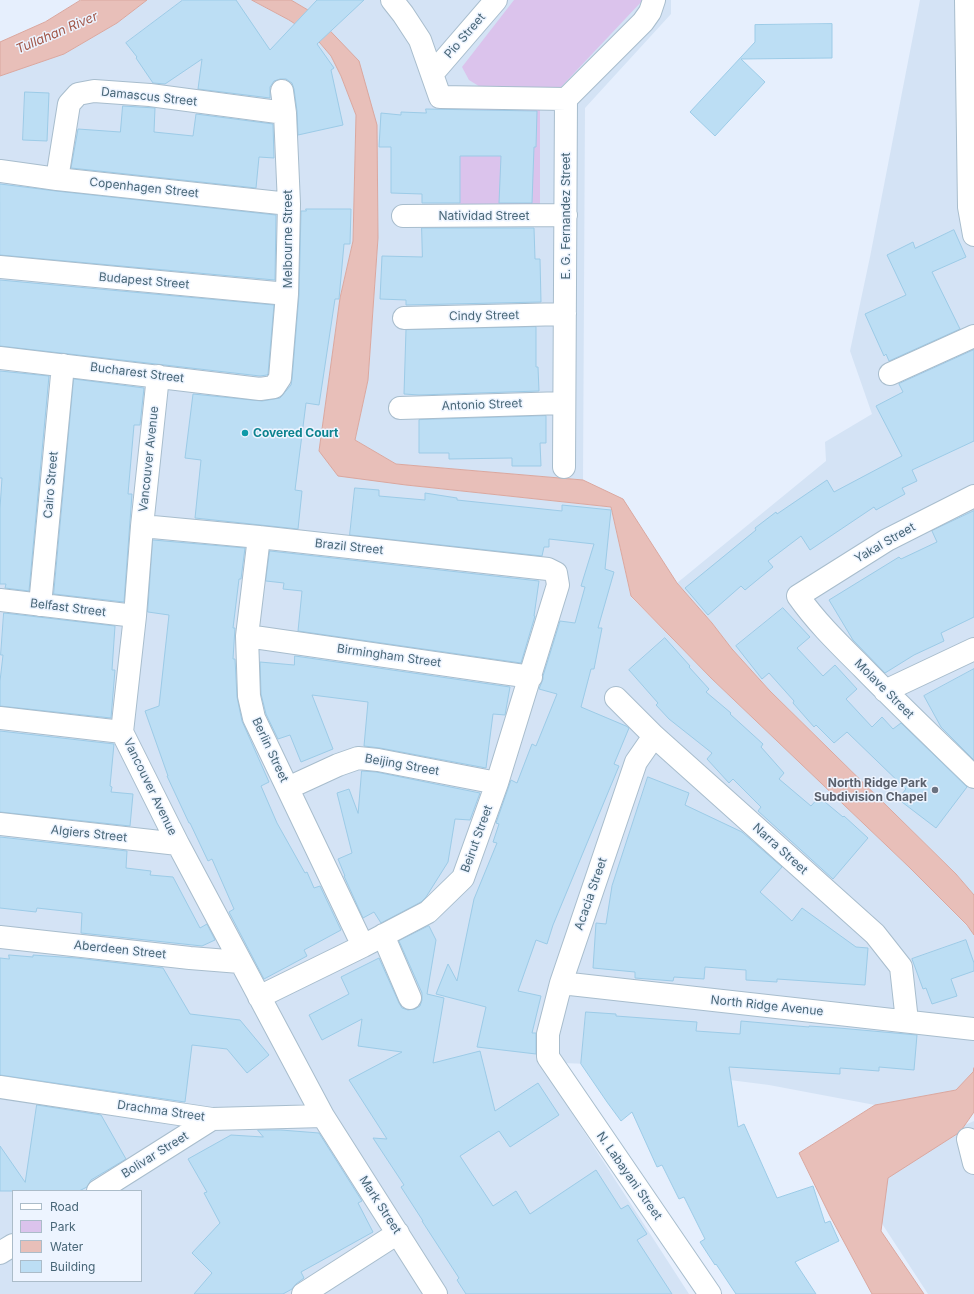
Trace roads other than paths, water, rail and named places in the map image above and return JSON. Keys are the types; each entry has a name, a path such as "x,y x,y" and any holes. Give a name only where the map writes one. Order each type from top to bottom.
{"street":[{"path":"392,0 420,40 433,73 440,97 566,99 643,22 650,12 654,0"},
{"name":"Pio Street","path":"433,73 496,0"},
{"path":"966,0 969,207 974,235"},
{"name":"Damascus Street","path":"57,179 69,104 78,94 94,91 150,95 285,113"},
{"name":"Melbourne Street","path":"274,387 280,378 287,294 289,204 285,113 282,91"},
{"name":"E. G. Fernandez Street","path":"564,467 566,99"},
{"name":"Copenhagen Street","path":"0,171 57,179 289,204"},
{"name":"Natividad Street","path":"403,216 566,215"},
{"name":"Budapest Street","path":"0,267 287,294"},
{"name":"Cindy Street","path":"404,318 565,314"},
{"path":"890,374 974,336"},
{"name":"Bucharest Street","path":"0,358 260,389 274,387"},
{"name":"Cairo Street","path":"40,605 63,365"},
{"name":"Vancouver Avenue","path":"158,376 142,526 135,616 122,732 178,844 323,1116"},
{"name":"Antonio Street","path":"400,408 564,403"},
{"name":"Yakal Street","path":"798,596 887,540 974,496"},
{"name":"Brazil Street","path":"142,526 259,537 548,569 556,573"},
{"name":"Berlin Street","path":"259,537 247,636 249,696 254,718 363,946"},
{"name":"Beirut Street","path":"259,997 428,912 463,878 497,783 531,677 558,585 556,573"},
{"name":"Molave Street","path":"798,596 811,614 885,691 974,777"},
{"name":"Belfast Street","path":"0,600 135,616"},
{"name":"Birmingham Street","path":"247,636 531,677"},
{"path":"885,691 974,650"},
{"name":"Narra Street","path":"616,698 654,736 875,934 901,967 907,1021"},
{"path":"0,718 122,732"},
{"name":"Acacia Street","path":"548,1057 548,1034 561,983 636,762 654,736"},
{"name":"Beijing Street","path":"288,788 338,765 358,758 378,760 497,783"},
{"name":"Algiers Street","path":"0,824 178,844"},
{"path":"383,935 410,998"},
{"name":"Aberdeen Street","path":"0,937 190,958 240,962"},
{"name":"North Ridge Avenue","path":"561,983 974,1029"},
{"name":"N. Labayani Street","path":"548,1057 710,1294"},
{"name":"Drachma Street","path":"0,1088 212,1119 323,1116"},
{"name":"Mark Street","path":"323,1116 436,1294"},
{"name":"Bolivar Street","path":"100,1190 212,1119"},
{"path":"968,1138 974,1163"},
{"path":"303,1294 398,1233"},
{"path":"0,1253 12,1246"}],"water":[{"name":"Tullahan River","path":"81,0 147,0 117,23 64,54 0,76 0,42 45,22"},
{"path":"252,0 291,0 313,13 359,61 377,125 378,238 368,380 355,440 396,464 583,480 623,499 677,583 712,623 732,649 770,691 956,874 974,895 974,935 967,925 909,867 711,678 631,596 611,507 406,485 338,476 319,451 340,298 353,241 356,115 341,76 331,56 314,36 289,20"},
{"path":"974,1068 974,1112 960,1132 888,1178 881,1231 924,1294 872,1294 830,1216 799,1153 875,1105 956,1090 973,1072"}],"place":[{"name":"Covered Court","path":"245,433"},
{"name":"North Ridge Park Subdivision Chapel","path":"935,790"}]}
